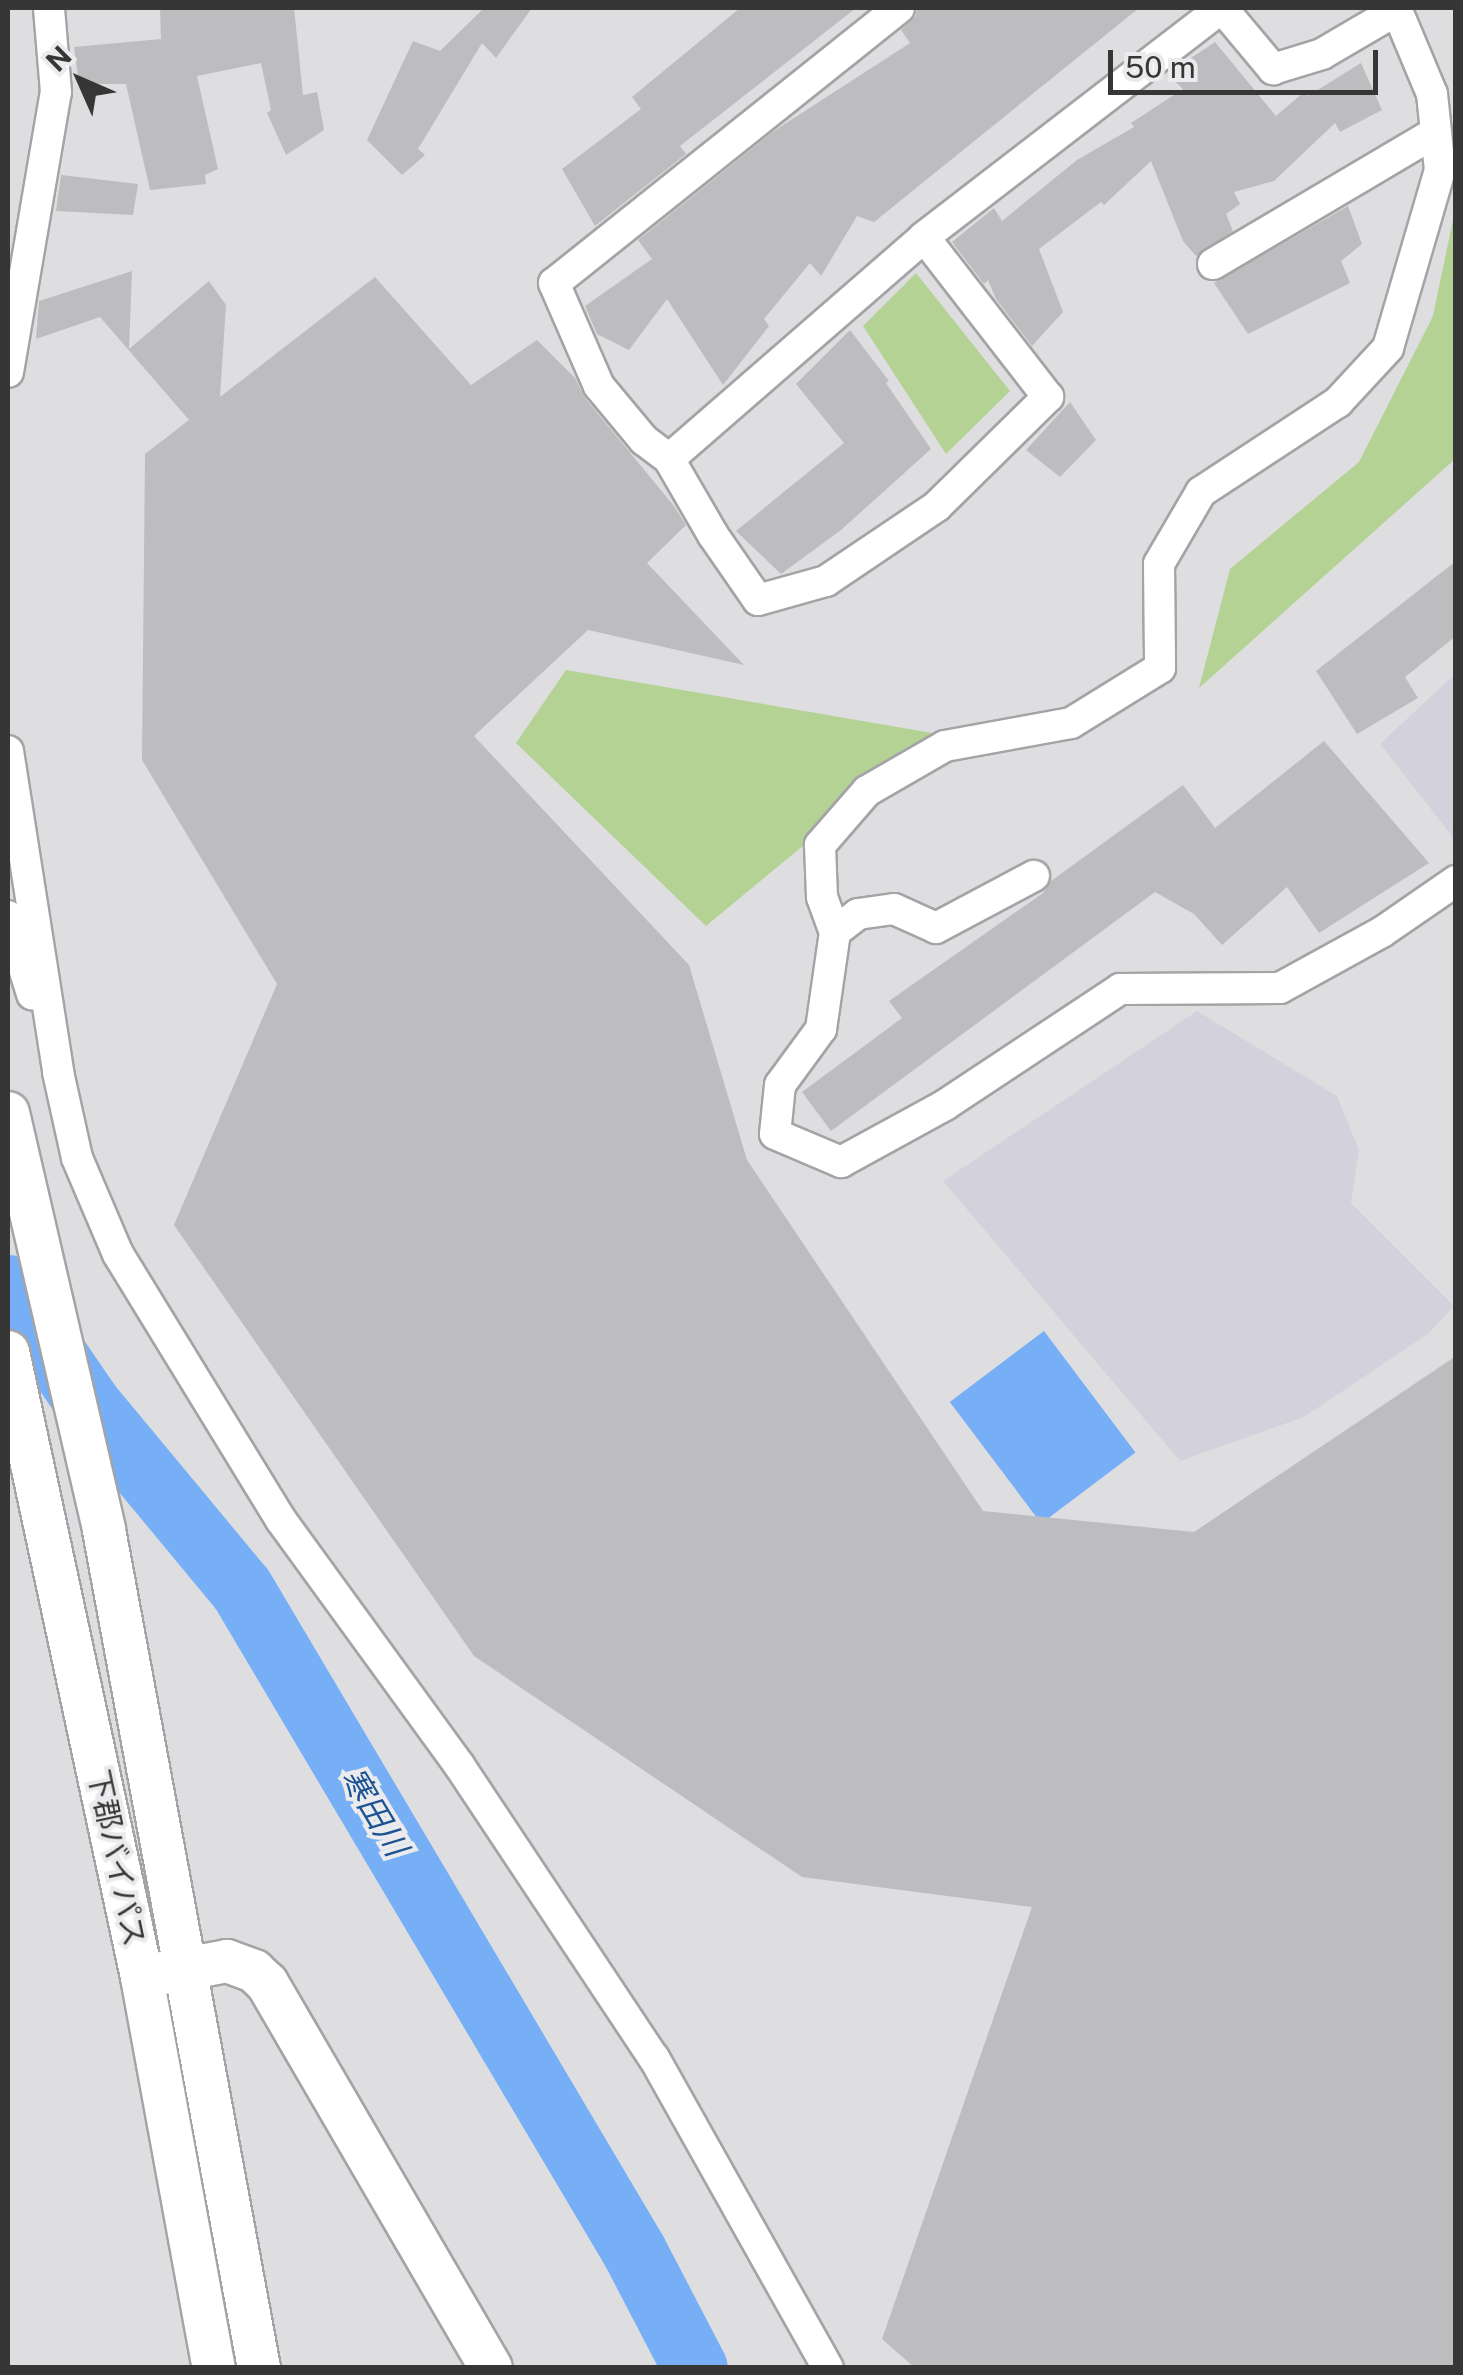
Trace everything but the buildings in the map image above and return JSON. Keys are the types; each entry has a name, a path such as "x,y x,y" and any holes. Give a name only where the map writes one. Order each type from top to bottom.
{"street":[{"path":"8,372 56,92 49,8"},
{"path":"899,8 554,283 599,386 644,440 669,459 713,536 758,600 826,581 937,506 1048,396 924,238"},
{"path":"669,459 924,238 1221,8 1273,69 1322,54 1397,9 1432,94 1440,170 1388,348 1338,402 1201,492 1159,564 1160,668 1071,723 945,746 867,792 820,845 822,897 835,932 821,1028 780,1085 775,1134 841,1162 945,1105 1120,989 1280,988 1382,932 1456,881"},
{"path":"1213,264 1436,132"},
{"path":"8,751 58,1072 78,1158 118,1254 281,1520 459,1765 654,2058 828,2368"},
{"path":"835,932 858,914 894,908 936,928 1034,876"},
{"path":"8,916 58,1072"},
{"path":"8,1113 104,1530 260,2368"},
{"name":"下郡バイパス","path":"8,1352 142,1977 214,2368"},
{"path":"142,1977 227,1961 254,1971 279,1998 492,2368"}],"shaded area":[{"path":"1455,674 1456,839 1455,840 1380,744"},
{"path":"1197,1011 1337,1096 1359,1150 1351,1203 1454,1306 1428,1334 1304,1417 1180,1461 943,1181"}],"green space":[{"path":"1455,210 1455,459 1199,688 1230,569 1359,462 1433,316"},
{"path":"916,273 1010,391 946,454 863,326"},
{"path":"566,670 938,734 706,926 516,743"}],"water":[{"path":"1044,1331 1135,1452 1041,1523 950,1402"}],"waterway":[{"name":"寒田川","path":"8,1287 88,1404 241,1588 634,2251 695,2368"}]}
